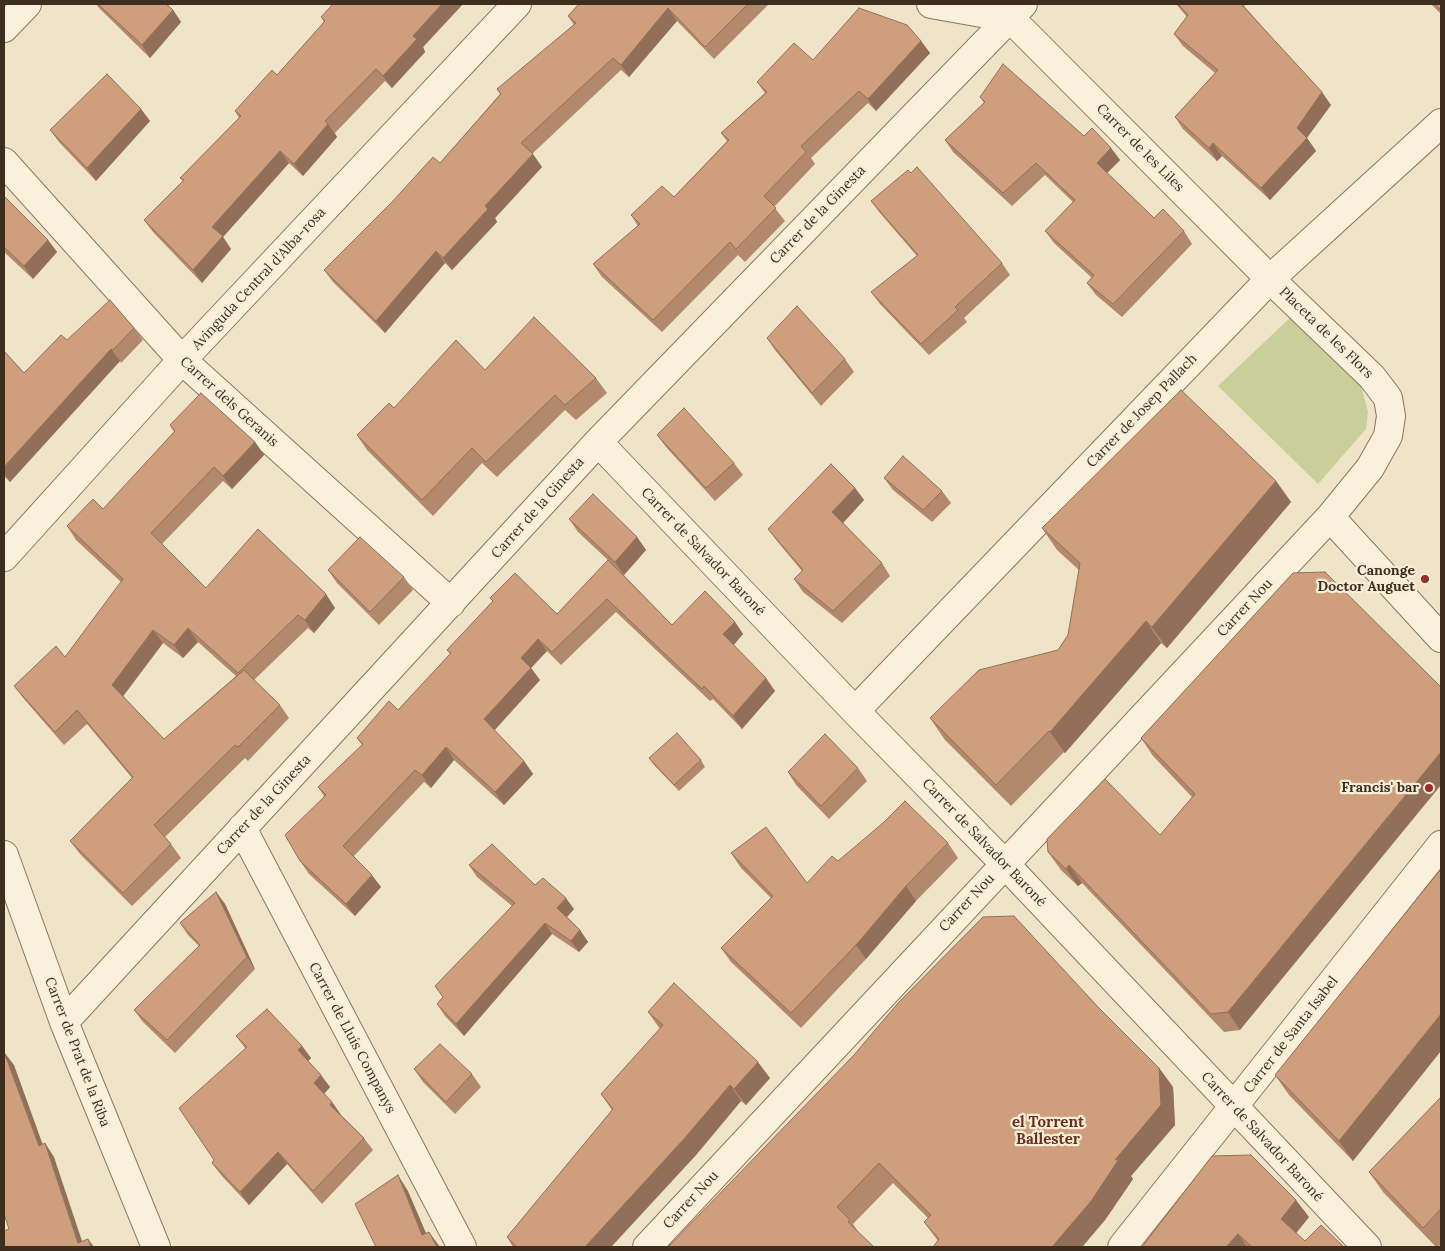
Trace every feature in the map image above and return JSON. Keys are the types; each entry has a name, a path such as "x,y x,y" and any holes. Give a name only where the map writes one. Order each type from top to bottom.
{"street":[{"path":"4,28 27,4"},
{"name":"Avinguda Central d'Alba-rosa","path":"4,557 182,360 517,4"},
{"path":"931,4 1017,11"},
{"name":"Carrer de les Liles","path":"1017,11 1270,279"},
{"name":"Carrer de la Ginesta","path":"64,1022 452,603 598,442 1017,11"},
{"name":"Carrer de Josep Pallach","path":"855,711 1270,279 1441,123"},
{"name":"Carrer dels Geranis","path":"4,162 182,360 452,603"},
{"name":"Placeta de les Flors","path":"1270,279 1372,377 1388,398 1391,416 1388,436 1379,456 1330,517"},
{"name":"Carrer de Salvador Baroné","path":"598,442 855,711 1004,863 1367,1247"},
{"path":"1330,517 1441,638"},
{"name":"Carrer Nou","path":"647,1247 1004,863 1330,517"},
{"name":"Carrer de Lluís Companys","path":"242,828 462,1247"},
{"name":"Carrer de Santa Isabel","path":"1122,1247 1441,845"},
{"name":"Carrer de Prat de la Riba","path":"4,855 64,1022 156,1247"}],"green space":[{"path":"1294,314 1359,377 1368,412 1366,429 1318,484 1218,386"}],"building":[{"path":"98,4 166,4 173,10 142,45"},
{"path":"333,4 442,4 413,36 417,39 383,76 376,69 325,121 328,124 294,164 280,151 212,227 223,236 193,270 144,220 184,180 180,178 241,116 235,111 272,70 277,75 325,21 321,17"},
{"path":"579,4 748,4 705,47 668,8 621,65 613,58 521,143 533,154 485,206 488,209 443,258 436,251 376,321 324,270 392,202 433,157 440,163 501,94 497,89 576,23 568,16"},
{"path":"1178,4 1241,4 1322,92 1297,128 1307,138 1261,188 1213,143 1209,148 1175,117 1218,70 1174,34 1188,15"},
{"path":"1435,4 1441,4 1441,10"},
{"path":"859,8 907,25 921,41 868,99 859,91 801,146 806,152 764,196 776,208 736,249 730,242 653,320 593,264 640,224 631,215 662,186 674,197 729,140 721,133 767,92 757,82 794,43 813,60"},
{"path":"1003,64 1084,136 1092,128 1111,148 1097,163 1154,218 1163,209 1184,231 1113,304 1087,283 1094,275 1045,231 1075,200 1036,163 1003,193 945,140 985,102 980,97"},
{"path":"107,74 141,109 87,168 50,130"},
{"path":"917,167 1002,263 955,307 958,310 921,344 871,292 918,255 871,201 908,170 911,173"},
{"path":"4,196 48,240 24,266 4,247"},
{"path":"110,300 134,328 113,350 111,349 4,467 4,351 24,373 61,335 67,340"},
{"path":"797,306 845,359 812,393 767,338"},
{"path":"534,317 596,378 565,405 555,395 486,462 472,448 422,500 357,435 389,403 394,408 456,340 485,370"},
{"path":"1181,390 1276,481 1152,627 1146,621 1050,732 996,785 930,718 979,670 1058,650 1068,635 1080,563 1042,528"},
{"path":"201,393 255,442 223,476 214,467 151,533 206,588 258,529 326,594 305,620 298,615 238,673 188,628 174,645 153,630 112,685 164,739 244,670 280,705 238,747 235,745 154,825 171,844 123,893 70,841 133,777 77,710 55,732 14,686 56,646 65,657 123,579 67,526 93,499 103,509 175,431 170,425"},
{"path":"684,408 734,463 706,488 657,435"},
{"path":"903,456 942,491 923,510 884,478"},
{"path":"831,464 855,488 832,512 882,563 833,611 794,579 803,570 768,529"},
{"path":"593,494 637,537 615,562 569,519"},
{"path":"360,537 404,577 370,612 328,570"},
{"path":"608,560 672,625 705,591 735,622 723,634 766,678 733,716 704,686 702,689 607,599 552,652 538,639 521,658 531,668 484,719 524,761 495,792 446,747 422,775 415,770 343,846 372,875 346,904 300,861 285,835 326,795 318,787 363,744 357,738 389,701 398,710 451,653 447,650 493,601 490,598 515,573 557,614"},
{"path":"1325,572 1441,687 1441,752 1228,1012 1211,1014 1069,865 1066,869 1048,852 1047,839 1105,779 1160,835 1195,794 1141,738 1293,573"},
{"path":"677,733 701,760 674,785 649,758"},
{"path":"825,734 858,768 821,806 788,772"},
{"path":"905,801 948,843 906,886 856,945 791,1013 721,948 773,896 731,853 766,827 807,883 832,856 838,861 883,823"},
{"path":"492,844 535,885 543,878 566,898 557,908 580,930 571,941 545,923 456,1024 437,1004 443,997 435,986 515,903 469,865"},
{"path":"1441,869 1441,1014 1339,1141 1275,1075"},
{"path":"216,892 247,957 167,1040 134,1010 200,945 180,923"},
{"path":"1014,916 1098,1007 1159,1068 1161,1105 1115,1160 1119,1159 1092,1200 1052,1247 933,1247 939,1239 924,1222 931,1215 879,1163 837,1207 850,1220 848,1222 874,1247 668,1247 854,1055 898,1003 983,917"},
{"path":"674,983 758,1062 734,1089 730,1085 684,1139 585,1247 517,1247 507,1237 613,1109 601,1094 663,1025 648,1012"},
{"path":"267,1009 302,1046 298,1050 321,1075 314,1083 332,1102 330,1105 364,1138 313,1191 278,1152 240,1192 212,1163 214,1160 179,1108 247,1047 236,1036"},
{"path":"440,1044 472,1074 446,1102 414,1069"},
{"path":"4,1052 39,1146 45,1143 78,1243 88,1239 91,1247 4,1247 4,1231 9,1229 4,1214"},
{"path":"1441,1097 1441,1209 1423,1228 1369,1172"},
{"path":"1251,1155 1296,1200 1281,1219 1305,1241 1321,1225 1344,1247 1252,1247 1238,1234 1226,1247 1142,1247 1212,1156"},
{"path":"398,1175 422,1235 429,1232 437,1247 376,1247 355,1204"}],"place":[{"name":"Canonge Doctor Auguet","path":"1425,579"},
{"name":"Francis' bar","path":"1429,788"}],"district":[{"name":"el Torrent Ballester","path":"1048,1132"}]}
